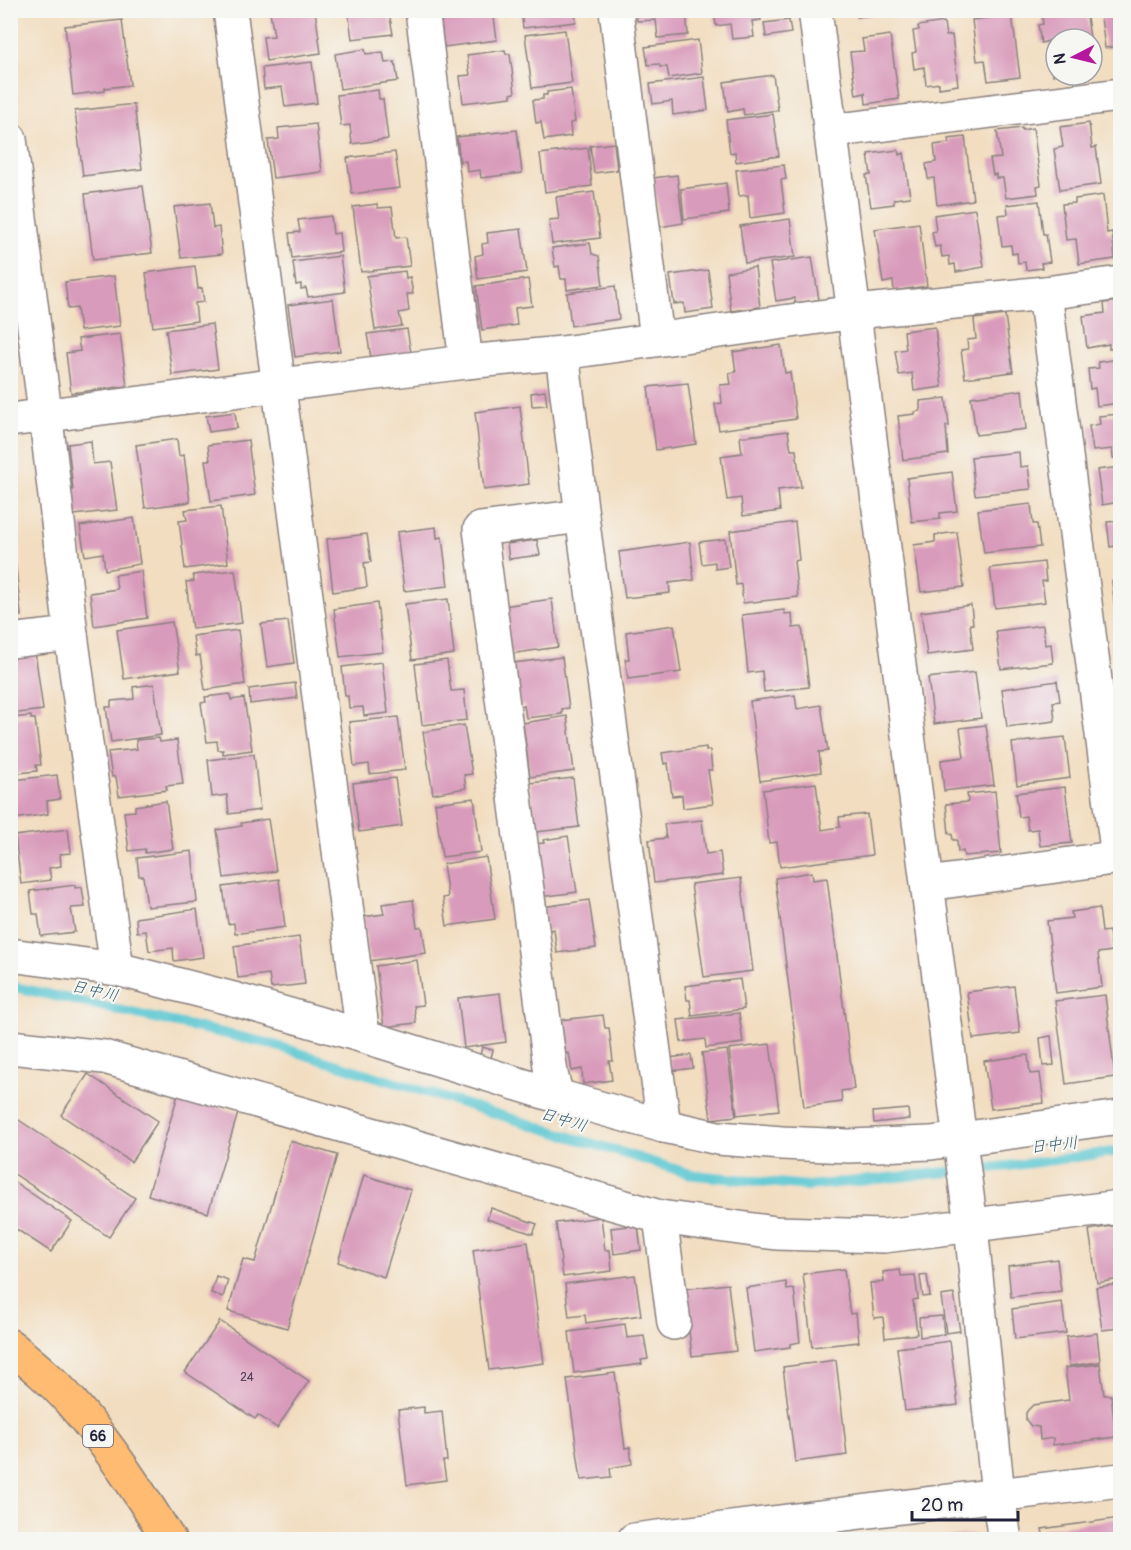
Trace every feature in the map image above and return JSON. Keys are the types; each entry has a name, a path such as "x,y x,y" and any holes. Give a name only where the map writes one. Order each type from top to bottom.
{"main road":[{"name":"66","path":"10,1346 71,1402 114,1455 169,1539"}],"street":[{"path":"230,10 363,1036"},
{"path":"422,10 466,363"},
{"path":"616,10 657,339"},
{"path":"815,10 971,1226 998,1495 1005,1539"},
{"path":"830,131 1120,95"},
{"path":"10,139 46,416 71,634 117,969"},
{"path":"10,420 279,385 562,352 855,312 1120,283"},
{"path":"928,884 1119,857 1045,293"},
{"path":"562,352 664,1126"},
{"path":"557,1096 551,1074 480,529 582,516"},
{"path":"10,641 71,634"},
{"path":"10,955 117,969 237,1000 557,1096 664,1126 718,1138 849,1146 931,1143 1120,1117"},
{"path":"10,1047 104,1058 660,1217 776,1233 884,1236 1120,1207"},
{"path":"660,1217 674,1323"},
{"path":"634,1539 1120,1480"}],"building":[{"path":"315,10 321,53 266,61 263,37 274,36 270,12"},
{"path":"348,10 397,10 389,13 393,34 352,39"},
{"path":"456,10 493,10 497,40 444,47 440,17 456,15"},
{"path":"521,10 575,10 576,22 523,28"},
{"path":"636,10 686,10 688,35 658,38 656,20 637,21"},
{"path":"714,10 759,10 761,20 752,21 754,37 732,39 730,24 716,26"},
{"path":"856,10 889,10 889,13 857,17"},
{"path":"919,10 950,10 950,12 920,16"},
{"path":"1041,10 1086,10 1088,27 1044,27 1044,42 1041,43 1038,25 1043,24"},
{"path":"1100,10 1120,10 1120,71 1118,71 1115,47 1105,48"},
{"path":"1012,15 1020,77 988,81 985,60 977,61 972,20"},
{"path":"122,20 130,85 73,95 65,26"},
{"path":"789,20 791,33 766,37 764,23"},
{"path":"944,22 946,36 952,35 958,85 939,88 939,83 926,85 924,67 914,69 912,53 916,52 913,31 919,30 918,26"},
{"path":"565,30 572,83 532,88 525,35"},
{"path":"890,35 899,99 866,104 865,93 856,95 850,52 864,51 862,39"},
{"path":"698,40 702,73 669,78 667,67 660,67 659,64 648,65 645,47"},
{"path":"365,49 366,54 383,52 385,63 395,62 398,81 340,89 335,54"},
{"path":"505,50 506,54 510,54 515,93 511,94 511,97 463,103 460,76 470,75 467,55"},
{"path":"312,62 317,103 285,107 282,87 264,89 262,68"},
{"path":"773,75 778,110 744,115 743,109 728,112 724,82"},
{"path":"704,77 708,110 673,115 672,101 653,104 650,84"},
{"path":"571,89 575,122 570,123 571,136 544,140 541,122 536,123 533,100 543,99 543,95 547,95 547,92"},
{"path":"378,90 379,99 383,99 388,139 352,144 350,125 341,126 337,95"},
{"path":"134,104 142,169 83,176 75,111"},
{"path":"773,114 779,156 736,162 735,152 730,153 726,120"},
{"path":"1089,123 1092,148 1096,147 1101,184 1060,190 1054,149 1063,147 1060,127"},
{"path":"316,124 322,172 273,178 268,140 279,139 278,128"},
{"path":"1022,128 1022,130 1033,128 1041,185 1037,186 1038,194 1006,198 1003,178 996,178 996,174 993,175 990,159 1001,158 997,131"},
{"path":"517,130 522,173 481,178 480,170 467,172 466,161 460,162 457,137"},
{"path":"965,137 973,200 937,205 934,178 928,179 926,164 936,162 934,145 949,143 948,139"},
{"path":"614,143 617,170 594,173 590,146"},
{"path":"588,148 592,186 545,192 540,154"},
{"path":"898,150 899,155 904,153 910,197 894,199 894,204 871,207 866,175 871,175 868,154"},
{"path":"395,152 400,188 352,194 347,158"},
{"path":"784,165 786,179 781,180 785,213 750,218 748,195 739,196 736,170"},
{"path":"677,175 683,223 660,227 653,178"},
{"path":"726,183 729,213 684,219 681,189"},
{"path":"143,186 152,253 93,260 85,194"},
{"path":"594,192 600,238 552,244 549,220 559,219 556,197"},
{"path":"1103,195 1107,233 1112,232 1115,259 1079,264 1076,239 1066,240 1062,204 1075,203 1075,199"},
{"path":"1039,201 1043,234 1046,234 1050,262 1041,263 1042,268 1026,270 1025,262 1018,263 1017,253 1012,254 1011,245 1002,246 998,215 1008,214 1007,205"},
{"path":"210,203 213,228 219,227 222,254 181,258 174,207"},
{"path":"377,204 378,208 392,207 396,238 406,237 410,266 361,272 353,207"},
{"path":"975,209 984,267 956,272 955,264 950,265 949,256 942,257 940,246 935,247 932,232 936,231 934,215"},
{"path":"331,216 333,234 339,233 341,252 292,258 289,233 300,232 298,220"},
{"path":"790,219 795,257 745,263 740,226"},
{"path":"919,223 927,286 894,291 893,281 883,283 875,229"},
{"path":"521,229 527,272 478,279 475,256 483,254 482,244 488,243 487,233"},
{"path":"590,243 592,254 599,256 603,285 567,290 566,279 561,279 559,266 555,267 552,248"},
{"path":"340,256 345,292 308,297 306,288 301,289 301,284 296,285 293,262"},
{"path":"812,257 819,300 795,303 795,298 776,301 770,263"},
{"path":"195,266 198,289 202,288 204,302 195,303 197,321 153,327 146,273"},
{"path":"755,267 760,307 731,311 726,272"},
{"path":"708,270 713,309 685,313 684,303 674,304 670,275"},
{"path":"405,271 406,278 410,277 413,294 407,294 409,311 399,313 402,326 375,330 367,276"},
{"path":"114,276 120,326 80,331 77,308 68,309 65,282"},
{"path":"528,279 532,306 515,308 517,325 482,330 476,286"},
{"path":"615,286 619,319 571,326 567,293"},
{"path":"333,299 340,351 295,357 288,305"},
{"path":"1120,301 1120,347 1109,349 1109,344 1087,348 1083,316 1105,313 1104,303"},
{"path":"1005,315 1013,372 965,378 961,350 968,349 967,340 976,339 974,319"},
{"path":"212,324 218,369 172,375 166,330"},
{"path":"935,327 942,387 914,391 912,373 899,375 895,351 906,349 904,331"},
{"path":"407,329 411,353 371,358 367,334"},
{"path":"120,334 127,386 71,393 66,353 80,351 78,339"},
{"path":"781,345 785,373 790,372 796,419 719,430 715,404 722,403 720,385 731,384 729,373 736,372 733,352"},
{"path":"1120,359 1120,403 1097,406 1095,388 1090,389 1088,369 1099,368 1098,362"},
{"path":"688,383 696,444 656,450 648,387"},
{"path":"1022,390 1026,429 976,435 971,397"},
{"path":"545,391 547,405 532,406 531,393"},
{"path":"946,398 949,426 946,426 948,454 903,460 898,416 915,414 920,411 920,401"},
{"path":"520,406 529,484 484,490 475,412"},
{"path":"235,412 237,428 209,432 206,416"},
{"path":"1120,414 1120,458 1113,458 1112,449 1093,451 1089,426 1100,424 1099,416"},
{"path":"788,431 791,450 796,450 801,487 778,490 780,511 743,516 741,498 727,500 721,456 742,453 740,437"},
{"path":"177,439 179,456 184,455 190,502 145,508 136,445"},
{"path":"248,440 255,495 211,501 205,460 210,460 208,445"},
{"path":"91,441 93,464 110,462 117,510 74,515 68,444"},
{"path":"1019,452 1020,467 1028,466 1031,489 975,495 971,457"},
{"path":"1120,467 1120,502 1102,505 1097,470"},
{"path":"952,472 957,511 940,513 940,519 912,522 907,478"},
{"path":"1031,504 1033,524 1037,524 1040,547 984,553 978,510"},
{"path":"221,506 228,563 185,569 179,521 187,520 185,510"},
{"path":"134,518 140,564 105,570 103,553 85,556 80,526"},
{"path":"1120,521 1120,565 1117,565 1115,546 1110,547 1107,522"},
{"path":"795,522 799,560 794,561 798,597 743,603 741,584 736,585 730,531"},
{"path":"436,527 437,538 442,537 448,586 404,591 397,532"},
{"path":"957,532 964,587 921,592 914,545 935,542 935,535"},
{"path":"367,534 371,562 364,563 367,587 333,592 327,539"},
{"path":"725,539 729,567 715,569 715,562 702,564 699,542"},
{"path":"537,540 540,555 509,559 507,544"},
{"path":"690,542 694,580 669,583 670,593 625,598 619,552"},
{"path":"1044,562 1046,581 1042,581 1045,602 995,608 990,568"},
{"path":"16,567 21,616 15,617 16,625 10,626 10,568"},
{"path":"235,570 242,623 192,629 186,582 194,581 193,575"},
{"path":"141,571 147,618 94,626 90,593 117,589 115,575"},
{"path":"1120,580 1120,607 1115,608 1112,581"},
{"path":"448,599 454,654 412,660 405,604"},
{"path":"552,599 558,647 510,654 503,606"},
{"path":"377,603 383,652 340,657 334,609"},
{"path":"971,605 973,624 970,624 973,649 927,655 921,612"},
{"path":"784,610 785,614 792,613 793,628 802,627 809,687 764,692 762,671 748,673 742,615"},
{"path":"288,621 294,663 267,667 261,624"},
{"path":"172,622 180,671 124,679 117,630"},
{"path":"674,625 681,672 628,679 625,659 629,659 626,632"},
{"path":"1043,625 1045,645 1051,644 1053,663 1001,669 996,631"},
{"path":"238,630 245,684 205,690 200,655 196,656 193,636"},
{"path":"35,651 43,710 10,714 10,654"},
{"path":"562,657 569,708 562,709 562,714 526,718 524,705 519,706 513,663"},
{"path":"447,660 451,691 464,690 467,720 422,725 415,664"},
{"path":"382,662 388,713 364,716 363,707 349,708 348,696 345,696 342,667"},
{"path":"975,672 981,718 934,724 928,678"},
{"path":"1057,681 1060,701 1053,702 1055,721 1007,727 1002,689"},
{"path":"295,683 297,698 250,704 249,689"},
{"path":"154,684 161,735 111,742 106,707 111,707 111,701 134,699 133,687"},
{"path":"230,694 231,700 244,698 252,750 223,754 223,750 218,750 217,741 207,742 201,703 206,702 205,697"},
{"path":"795,695 797,709 821,705 828,751 819,752 821,772 760,781 750,701"},
{"path":"31,716 31,719 35,719 41,765 36,765 37,771 10,774 10,718"},
{"path":"567,716 574,771 530,777 523,723"},
{"path":"398,717 405,770 370,774 369,764 354,766 349,722"},
{"path":"464,725 472,774 464,775 466,788 433,794 423,732"},
{"path":"986,725 994,785 944,791 941,760 964,757 960,728"},
{"path":"1065,737 1070,778 1017,785 1012,743"},
{"path":"159,738 160,742 177,740 183,784 166,786 167,790 119,796 116,777 112,777 108,752 137,749 136,740"},
{"path":"706,747 706,751 710,750 712,770 708,770 713,804 683,808 682,795 672,796 668,763 664,764 662,753"},
{"path":"254,754 260,810 229,814 227,795 212,797 208,760"},
{"path":"57,775 60,799 47,801 48,814 14,819 12,800 16,800 13,780"},
{"path":"395,778 402,826 359,832 353,783"},
{"path":"573,778 579,827 536,832 530,783"},
{"path":"816,783 822,830 840,827 839,817 867,814 872,855 780,867 777,842 769,843 763,790"},
{"path":"1065,787 1072,843 1040,846 1038,829 1028,830 1026,816 1019,817 1016,793"},
{"path":"995,791 1001,853 964,856 963,851 958,852 957,840 953,840 952,834 949,834 946,804 968,802 967,794"},
{"path":"474,798 481,852 442,857 435,803"},
{"path":"166,801 173,849 145,853 145,849 129,851 124,812 135,811 135,806"},
{"path":"268,819 276,871 224,878 217,830"},
{"path":"702,820 706,854 720,852 723,875 654,883 649,840 666,838 664,824"},
{"path":"68,829 71,853 60,854 61,866 49,868 51,880 21,884 15,836"},
{"path":"568,836 577,892 540,897 533,844"},
{"path":"192,851 197,902 147,907 143,876 139,876 137,858"},
{"path":"486,857 495,919 447,926 443,898 448,897 443,864"},
{"path":"812,872 813,880 827,878 854,1089 841,1091 842,1102 804,1107 775,878"},
{"path":"741,878 753,971 704,977 691,884"},
{"path":"279,879 285,927 235,934 234,923 228,924 223,887"},
{"path":"75,885 75,888 82,887 85,907 71,908 75,932 41,936 38,914 33,914 30,891"},
{"path":"413,900 417,927 422,927 426,953 369,961 363,917 384,914 382,904"},
{"path":"589,900 596,948 557,953 554,929 546,931 543,907"},
{"path":"1099,908 1102,932 1109,931 1112,951 1098,953 1102,987 1056,993 1047,921 1072,918 1071,912"},
{"path":"197,909 203,957 174,961 173,948 149,951 146,931 137,932 136,918"},
{"path":"299,937 305,984 271,988 269,974 238,978 234,946"},
{"path":"417,960 423,1005 414,1006 416,1023 384,1027 376,966"},
{"path":"740,979 744,1009 692,1016 685,986"},
{"path":"1014,986 1020,1033 973,1039 967,992"},
{"path":"500,993 506,1042 464,1048 458,998"},
{"path":"1105,995 1115,1077 1066,1084 1055,1001"},
{"path":"739,1013 743,1043 706,1048 705,1039 681,1042 678,1020"},
{"path":"603,1015 605,1028 609,1028 613,1061 609,1061 612,1080 583,1084 582,1069 572,1071 569,1053 560,1054 557,1030 562,1029 561,1020"},
{"path":"1051,1036 1054,1065 1043,1066 1040,1038"},
{"path":"770,1044 779,1110 737,1115 729,1049"},
{"path":"482,1047 493,1050 491,1058 480,1055"},
{"path":"727,1050 736,1116 711,1119 702,1053"},
{"path":"691,1055 693,1068 671,1071 669,1058"},
{"path":"1028,1055 1030,1074 1040,1073 1044,1103 991,1109 984,1061"},
{"path":"88,1074 158,1121 131,1162 61,1115"},
{"path":"178,1095 238,1113 208,1213 148,1195"},
{"path":"908,1109 909,1119 874,1123 873,1112"},
{"path":"10,1114 135,1198 109,1237 10,1171"},
{"path":"290,1141 337,1155 287,1328 228,1311 243,1259 255,1262"},
{"path":"364,1175 411,1190 384,1277 338,1262"},
{"path":"10,1179 72,1221 51,1252 10,1225"},
{"path":"491,1208 537,1224 533,1234 487,1219"},
{"path":"601,1217 605,1250 610,1250 612,1271 563,1277 556,1223"},
{"path":"638,1225 641,1250 614,1254 611,1228"},
{"path":"1118,1225 1120,1279 1097,1283 1089,1230"},
{"path":"528,1242 544,1363 489,1370 473,1250"},
{"path":"1057,1259 1061,1291 1011,1297 1008,1266"},
{"path":"844,1269 850,1314 856,1313 859,1342 812,1347 803,1274"},
{"path":"900,1270 901,1276 915,1275 918,1299 913,1300 917,1334 885,1338 883,1317 874,1318 870,1283 884,1282 883,1272"},
{"path":"635,1275 641,1315 586,1323 585,1315 569,1317 565,1284"},
{"path":"927,1275 930,1296 923,1297 920,1276"},
{"path":"216,1276 228,1280 223,1297 211,1293"},
{"path":"786,1282 787,1290 794,1289 800,1342 790,1344 790,1347 754,1352 746,1288"},
{"path":"728,1284 736,1351 692,1356 684,1289"},
{"path":"1120,1284 1120,1328 1102,1330 1096,1287"},
{"path":"954,1294 960,1331 946,1333 941,1296"},
{"path":"1062,1302 1066,1333 1015,1339 1012,1309"},
{"path":"942,1316 944,1334 920,1337 919,1318"},
{"path":"220,1321 309,1381 277,1428 258,1415 255,1419 185,1372"},
{"path":"625,1324 627,1338 644,1336 648,1359 641,1360 642,1364 574,1373 569,1332"},
{"path":"1097,1333 1100,1362 1069,1366 1066,1337"},
{"path":"950,1341 958,1405 905,1411 897,1348"},
{"path":"836,1360 847,1455 795,1462 783,1367"},
{"path":"1100,1364 1104,1395 1111,1395 1116,1437 1053,1445 1053,1438 1040,1440 1039,1427 1031,1426 1026,1420 1028,1410 1033,1405 1069,1400 1065,1368"},
{"path":"615,1373 625,1448 630,1447 632,1464 610,1468 611,1477 581,1480 567,1379"},
{"path":"424,1407 424,1413 442,1411 447,1461 443,1461 446,1480 407,1485 398,1410"},
{"path":"1120,1518 1120,1540 1044,1540 1042,1529"},
{"path":"973,1534 974,1540 940,1540 940,1538"}],"waterway":[{"name":"日中川","path":"10,986 267,1043 694,1175 808,1186 1008,1166 1120,1151"}]}
